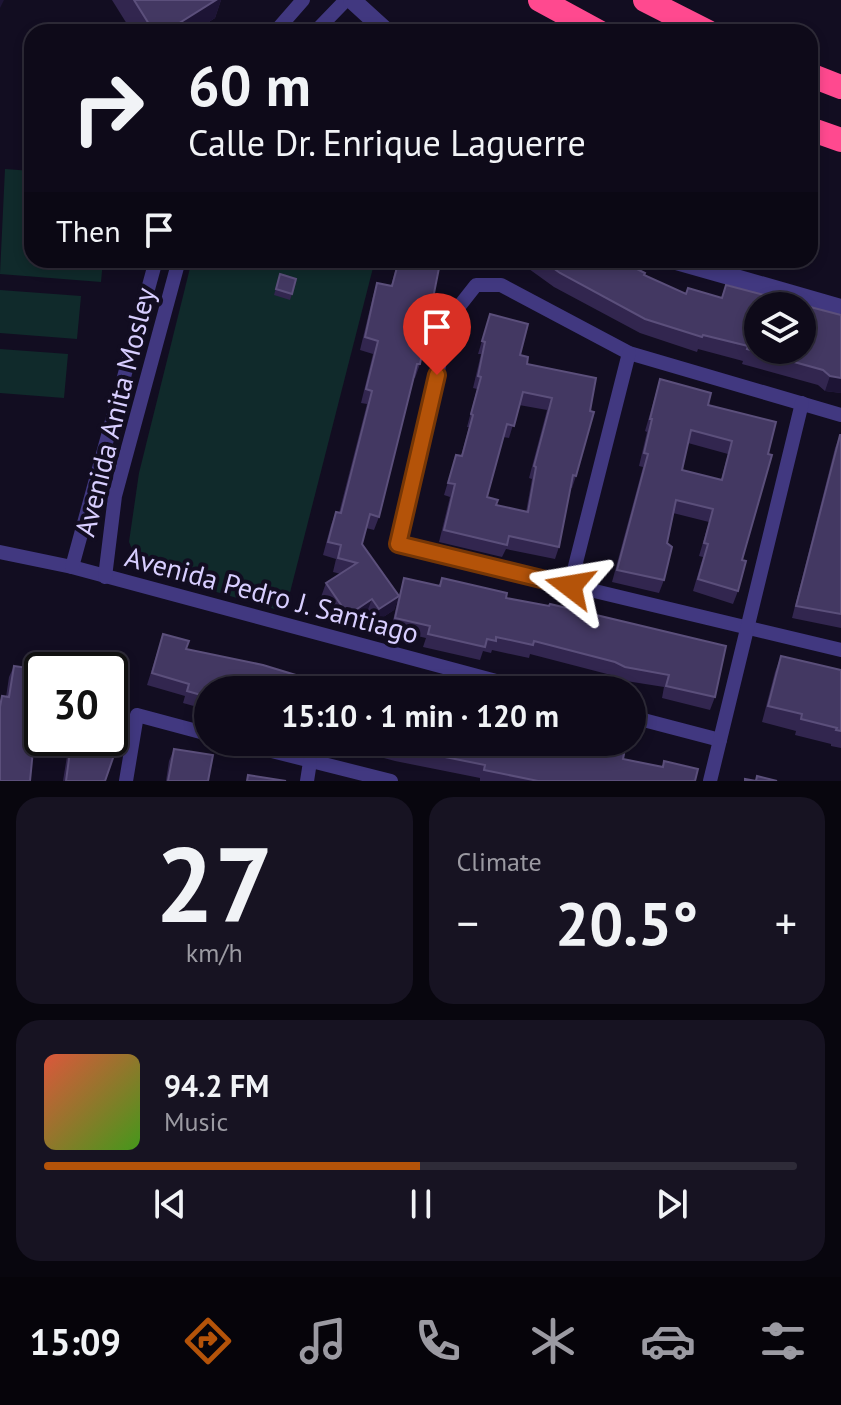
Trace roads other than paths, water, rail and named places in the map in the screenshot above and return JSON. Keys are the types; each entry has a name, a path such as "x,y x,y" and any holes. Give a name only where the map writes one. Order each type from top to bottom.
{"highway":[{"path":"540,0 584,24"},
{"path":"645,0 692,24"},
{"path":"818,78 841,87"},
{"path":"818,132 841,140"}],"street":[{"path":"282,24 303,0"},
{"path":"324,24 349,0 378,24"},
{"name":"Avenida Anita Mosley","path":"72,567 154,268"},
{"name":"Avenida Anita Mosley","path":"105,577 115,496 177,268"},
{"path":"701,268 841,308"},
{"path":"841,415 629,353 501,285 476,285 450,318 398,544 841,650"},
{"path":"570,586 629,353"},
{"path":"710,781 802,403"},
{"name":"Avenida Pedro J. Santiago","path":"0,552 72,567 477,676"},
{"path":"126,781 137,715 194,730"},
{"path":"646,721 720,740"},
{"path":"288,756 391,781"},
{"path":"307,781 310,762"}]}
